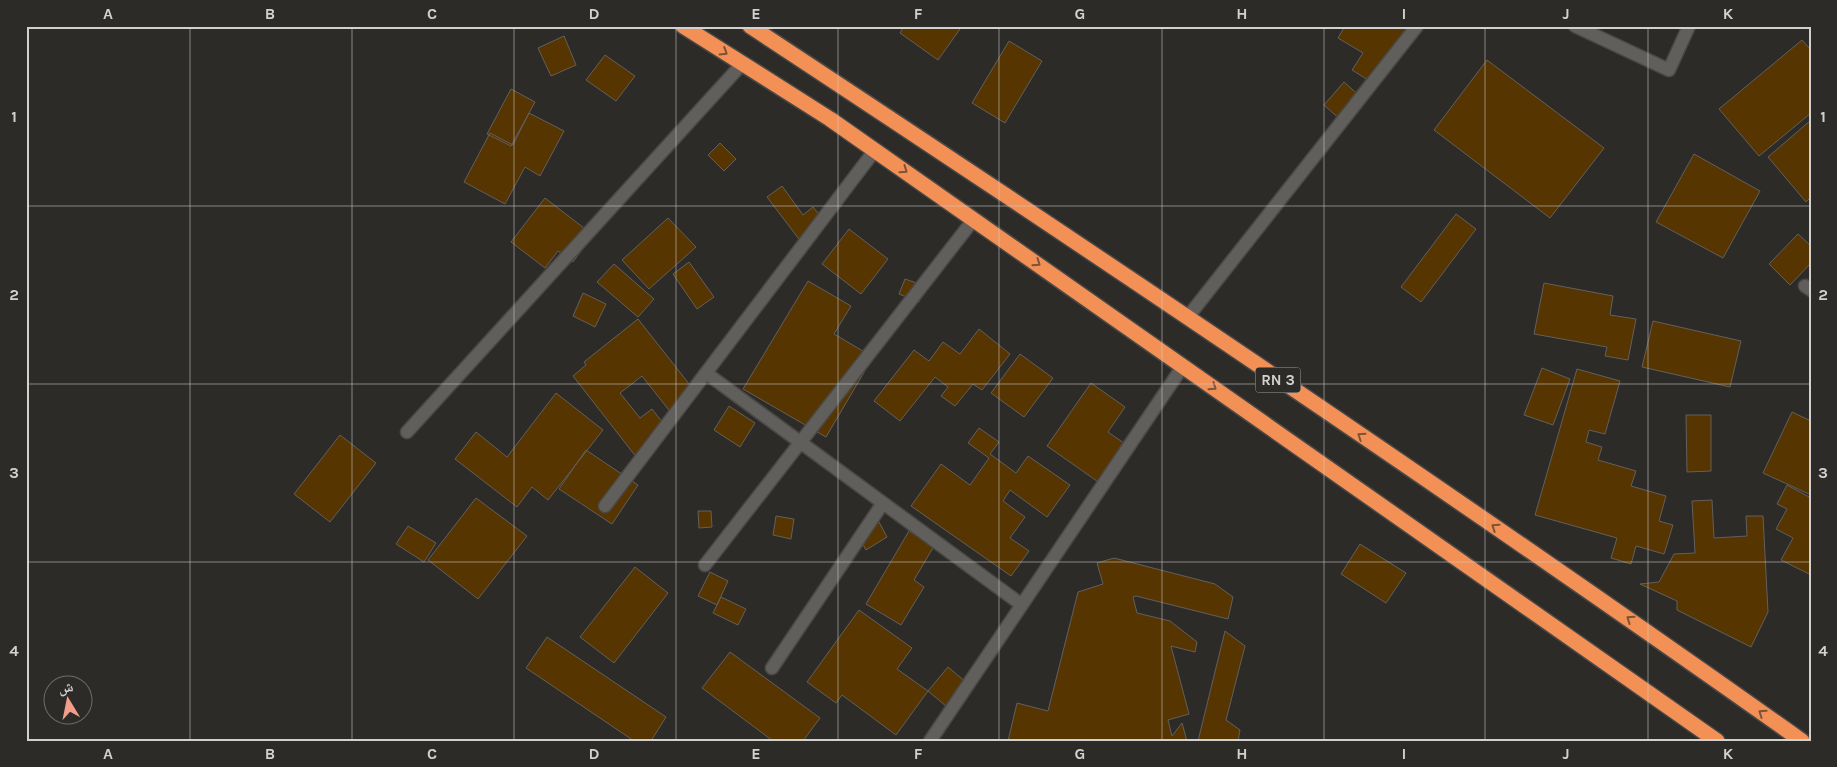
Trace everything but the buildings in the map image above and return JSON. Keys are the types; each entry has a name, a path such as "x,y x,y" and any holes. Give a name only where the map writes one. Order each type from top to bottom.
{"highway":[{"name":"RN 3","path":"683,26 830,119 875,150 1716,741"},
{"name":"RN 3","path":"750,26 1018,203 1627,617 1802,741"}],"street":[{"path":"1187,318 1417,26"},
{"path":"1575,26 1669,70 1688,26"},
{"path":"407,432 742,64"},
{"path":"605,506 875,150"},
{"path":"705,565 974,219"},
{"path":"930,741 1183,366"},
{"path":"706,373 799,443 1022,604"},
{"path":"772,668 883,503"}]}
